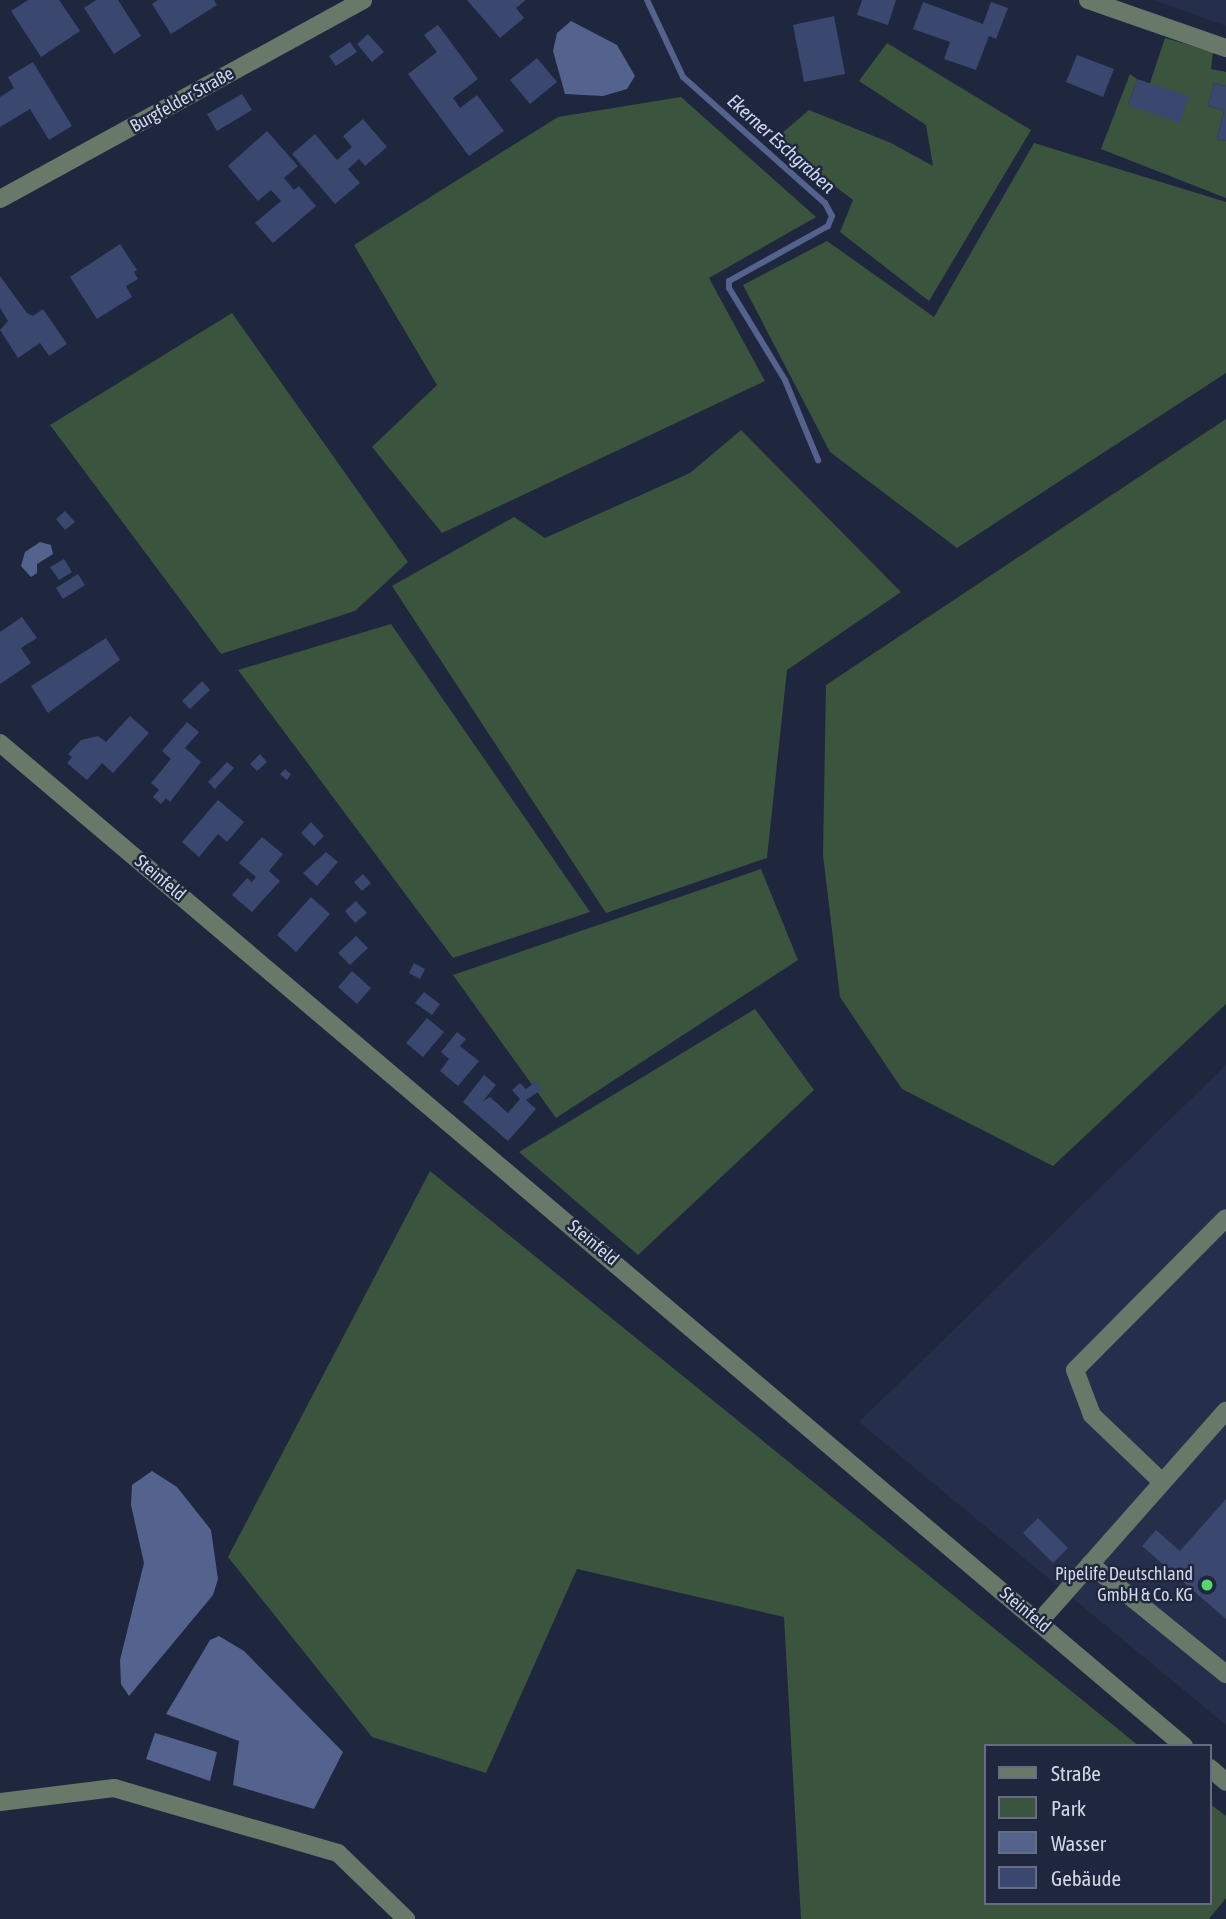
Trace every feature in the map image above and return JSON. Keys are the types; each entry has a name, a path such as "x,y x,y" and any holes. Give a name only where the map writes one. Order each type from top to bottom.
{"street":[{"name":"Burgfelder Straße","path":"0,199 363,0"},
{"path":"1088,0 1226,48"},
{"name":"Steinfeld","path":"0,743 1182,1744"},
{"path":"1163,1482 1092,1415 1075,1370 1226,1218"},
{"path":"1039,1622 1226,1411"},
{"path":"1090,1564 1226,1674"},
{"path":"1212,1770 1226,1782"},
{"path":"0,1802 114,1788 338,1853 406,1919"}],"shaded area":[{"path":"1154,0 1226,0 1226,26"},
{"path":"1226,1065 1226,1725 859,1422"}],"green space":[{"path":"1165,38 1213,52 1211,69 1226,72 1226,86 1214,83 1208,106 1224,111 1217,139 1226,141 1226,198 1101,149 1130,74 1137,79 1128,105 1150,83"},
{"path":"887,43 1031,130 929,301 840,232 853,200 774,140 809,110 891,143 933,166 926,125 859,81"},
{"path":"681,97 816,217 709,278 765,381 442,533 372,447 437,385 354,245 558,117"},
{"path":"1034,143 1226,202 1226,373 957,548 830,452 743,285 827,241 934,317"},
{"path":"232,313 408,562 355,611 221,654 50,425"},
{"path":"1226,419 1226,1004 1053,1166 902,1089 840,997 823,855 826,685"},
{"path":"741,430 901,592 787,670 767,858 606,913 392,586 514,517 545,538 690,473"},
{"path":"391,624 590,912 453,958 238,670"},
{"path":"761,869 798,960 556,1118 453,975"},
{"path":"755,1009 814,1090 638,1255 519,1152"},
{"path":"430,1171 1137,1744 984,1744 984,1905 1212,1905 1212,1806 1226,1816 1226,1898 1209,1919 801,1919 784,1617 577,1569 486,1773 372,1737 228,1557"}],"water":[{"path":"571,21 617,45 635,76 627,89 603,96 565,94 553,51 557,33"},
{"path":"40,542 51,545 53,554 37,564 37,573 31,577 21,566 25,552"},
{"path":"152,1471 177,1487 211,1530 218,1579 213,1595 129,1696 121,1684 120,1660 144,1563 131,1505 132,1485"},
{"path":"219,1636 244,1651 343,1752 314,1809 233,1785 239,1741 166,1714 210,1640"},
{"path":"155,1733 217,1752 210,1781 146,1759"}],"building":[{"path":"28,0 59,0 80,31 41,57 11,11"},
{"path":"96,0 118,0 141,36 114,54 84,8"},
{"path":"158,0 214,0 217,5 171,34 152,4"},
{"path":"467,0 526,0 516,8 524,18 500,38"},
{"path":"862,0 896,0 888,25 857,15"},
{"path":"923,2 983,24 991,2 1008,8 996,39 989,36 976,70 944,59 950,42 913,29"},
{"path":"834,16 845,74 804,82 793,25"},
{"path":"438,25 478,79 453,98 460,108 477,95 504,131 469,156 408,74 437,52 424,35"},
{"path":"368,34 384,52 372,62 357,44"},
{"path":"350,42 357,52 336,66 329,56"},
{"path":"1077,55 1114,69 1103,97 1066,82"},
{"path":"537,58 557,82 530,104 510,80"},
{"path":"33,62 72,126 49,140 30,109 0,127 0,97 14,88 8,77"},
{"path":"1137,79 1189,96 1180,123 1128,105"},
{"path":"1214,83 1226,86 1226,141 1217,139 1224,111 1208,106"},
{"path":"242,94 252,110 217,131 207,114"},
{"path":"363,119 387,147 365,166 359,159 348,169 360,183 335,204 292,154 315,134 337,160 352,147 343,136"},
{"path":"267,131 298,166 284,178 294,190 299,186 316,206 273,243 255,223 281,201 271,190 258,201 228,166"},
{"path":"120,244 137,270 134,272 138,279 126,286 132,297 97,319 70,277"},
{"path":"0,276 27,313 33,316 43,309 67,344 49,356 40,343 18,358 0,330 8,321 0,308"},
{"path":"65,511 75,522 65,530 56,519"},
{"path":"64,559 72,572 59,580 50,567"},
{"path":"78,574 85,585 63,599 56,588"},
{"path":"22,617 37,638 21,648 31,663 0,684 0,632"},
{"path":"106,638 120,660 48,713 31,686"},
{"path":"202,681 210,690 190,709 182,701"},
{"path":"130,716 149,733 113,773 102,763 87,780 67,763 72,757 68,754 81,740 98,736 106,742"},
{"path":"187,722 199,732 185,748 201,762 170,802 166,798 161,804 153,797 159,790 151,783 171,759 162,751"},
{"path":"260,754 267,762 257,771 250,764"},
{"path":"227,762 234,768 215,789 208,782"},
{"path":"285,769 291,774 287,780 280,774"},
{"path":"218,800 244,822 227,842 218,834 199,857 182,842"},
{"path":"311,822 324,836 314,846 301,833"},
{"path":"262,837 283,854 269,871 280,881 252,912 232,895 247,878 252,882 256,877 239,863"},
{"path":"326,852 338,862 317,886 303,873"},
{"path":"363,874 371,883 362,891 354,882"},
{"path":"311,897 330,914 296,952 277,935"},
{"path":"356,901 367,913 355,923 345,911"},
{"path":"356,936 368,948 350,965 338,953"},
{"path":"414,963 425,969 420,979 409,973"},
{"path":"352,971 371,988 357,1004 338,987"},
{"path":"424,992 440,1004 432,1015 415,1003"},
{"path":"427,1018 444,1032 423,1057 406,1043"},
{"path":"457,1032 466,1039 460,1046 479,1061 458,1086 440,1071 449,1059 441,1052"},
{"path":"484,1075 496,1085 483,1101 490,1097 508,1113 520,1099 512,1090 520,1083 526,1089 536,1081 541,1090 526,1100 536,1109 508,1141 463,1102"},
{"name":"Pipelife Deutschland GmbH & Co. KG","path":"1226,1499 1226,1619 1142,1546 1156,1530 1180,1551"},
{"path":"1038,1518 1068,1548 1053,1563 1023,1533"}],"waterway":[{"name":"Ekerner Eschgraben","path":"647,0 683,77 825,203 832,216 828,226 729,281 729,288 785,380 818,460"}],"place":[{"name":"Pipelife Deutschland GmbH & Co. KG","path":"1207,1585"}]}
